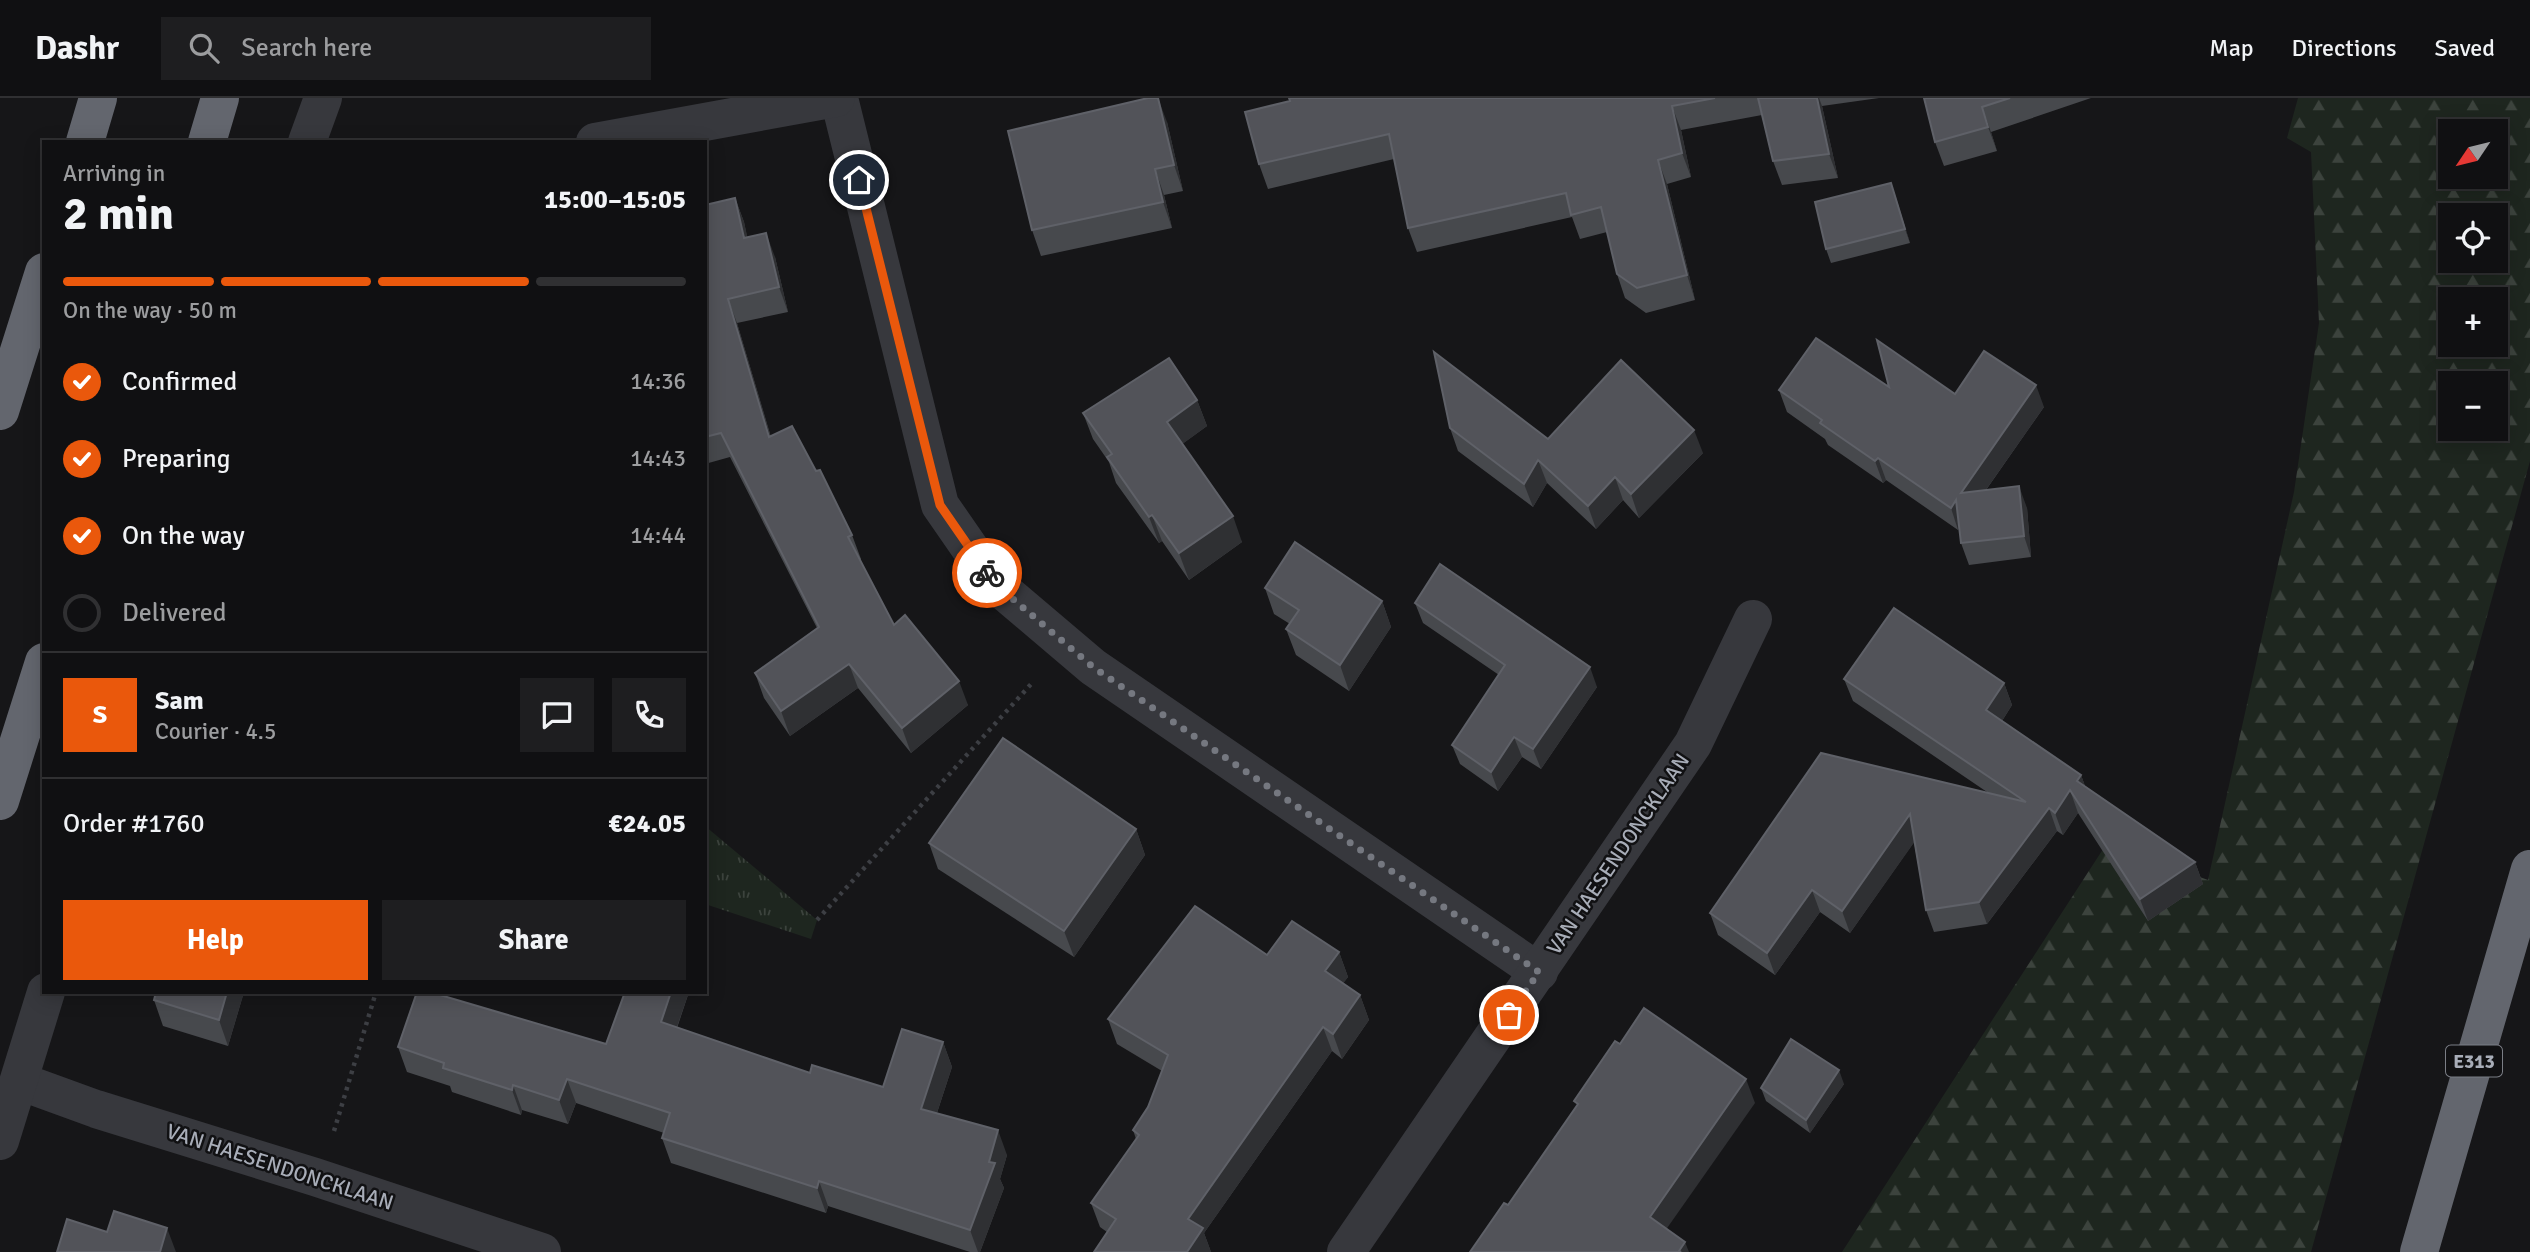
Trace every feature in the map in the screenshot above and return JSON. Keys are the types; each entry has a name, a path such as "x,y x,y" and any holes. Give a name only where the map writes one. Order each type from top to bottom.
{"highway":[{"path":"86,140 98,98"},
{"path":"208,140 220,98"},
{"path":"0,411 42,278"},
{"path":"0,801 42,668"},
{"name":"E313","path":"2419,1252 2530,869"}],"street":[{"path":"308,140 323,98"},
{"path":"606,140 838,98 940,505 994,583 1093,667 1539,972"},
{"name":"VAN HAESENDONCKLAAN","path":"1346,1252 1693,744 1753,619"},
{"path":"0,1141 45,994"},
{"name":"VAN HAESENDONCKLAAN","path":"19,1081 96,1109 315,1177 542,1252"}],"path":[{"path":"817,920 1067,645"},
{"path":"315,1177 334,1130 375,994"}],"green space":[{"path":"2298,98 2530,98 2530,461 2311,1252 1842,1252 2107,843 2208,880 2294,492 2319,323 2311,152 2287,138"},
{"path":"707,828 817,920 811,939 707,905"}],"building":[{"path":"1148,98 1158,98 1174,165 1155,169 1163,202 1032,230 1008,131"},
{"path":"1289,98 1715,98 1672,106 1682,153 1658,160 1687,275 1637,288 1617,274 1601,207 1571,215 1566,193 1408,228 1389,134 1259,164 1245,112 1290,101"},
{"path":"1758,98 1817,98 1829,154 1773,161"},
{"path":"1924,98 2010,98 1982,107 1988,127 1935,142"},
{"path":"1891,183 1905,229 1826,249 1815,202"},
{"path":"735,198 744,238 766,233 779,287 728,299 769,437 792,426 816,471 820,470 852,535 848,537 894,625 905,615 959,681 902,728 849,664 781,711 755,673 819,627 721,433 707,436 707,205"},
{"path":"1816,338 1889,387 1877,340 1955,394 1984,351 2036,385 1961,493 2019,486 2024,536 1961,543 1956,500 1951,508 1878,458 1875,461 1820,423 1822,420 1779,390"},
{"path":"1434,352 1548,439 1621,360 1694,430 1631,494 1615,477 1588,506 1538,460 1524,484 1450,428"},
{"path":"1169,358 1197,400 1167,422 1233,516 1179,553 1152,515 1149,517 1107,457 1112,454 1083,413"},
{"path":"1295,542 1382,601 1340,665 1286,629 1299,610 1265,588"},
{"path":"1440,564 1590,667 1533,749 1514,737 1491,772 1452,745 1505,665 1415,603"},
{"path":"1894,608 2004,683 1986,710 2081,775 2077,781 2195,862 2140,899 2070,790 2055,813 2049,808 1979,902 1926,910 1910,814 1842,911 1812,890 1767,953 1710,913 1821,753 2026,802 1844,679"},
{"path":"1003,738 1136,829 1064,931 929,843"},
{"path":"1195,906 1267,955 1292,921 1339,952 1325,971 1360,995 1333,1034 1323,1027 1188,1219 1203,1228 1187,1252 1094,1252 1116,1219 1091,1203 1139,1135 1133,1130 1148,1107 1168,1055 1108,1019"},
{"path":"156,994 226,994 219,1020 154,1000"},
{"path":"416,994 437,994 606,1044 624,994 670,994 661,1022 810,1073 812,1065 883,1087 902,1029 943,1042 921,1109 998,1130 989,1162 995,1163 970,1230 819,1181 817,1188 662,1138 670,1113 567,1079 559,1100 513,1085 512,1090 443,1068 444,1063 398,1047"},
{"path":"1644,1008 1746,1079 1650,1217 1685,1242 1679,1251 1681,1252 1470,1252 1504,1203 1508,1205 1578,1104 1574,1101 1615,1041 1620,1044"},
{"path":"1791,1039 1839,1070 1806,1120 1761,1088"},
{"path":"114,1211 167,1228 160,1252 57,1252 67,1219 107,1232"}],"way so far":[{"path":"987,573 994,583 1093,667 1539,972 1509,1015"}],"route":[{"path":"859,180 940,505 987,573"}]}
